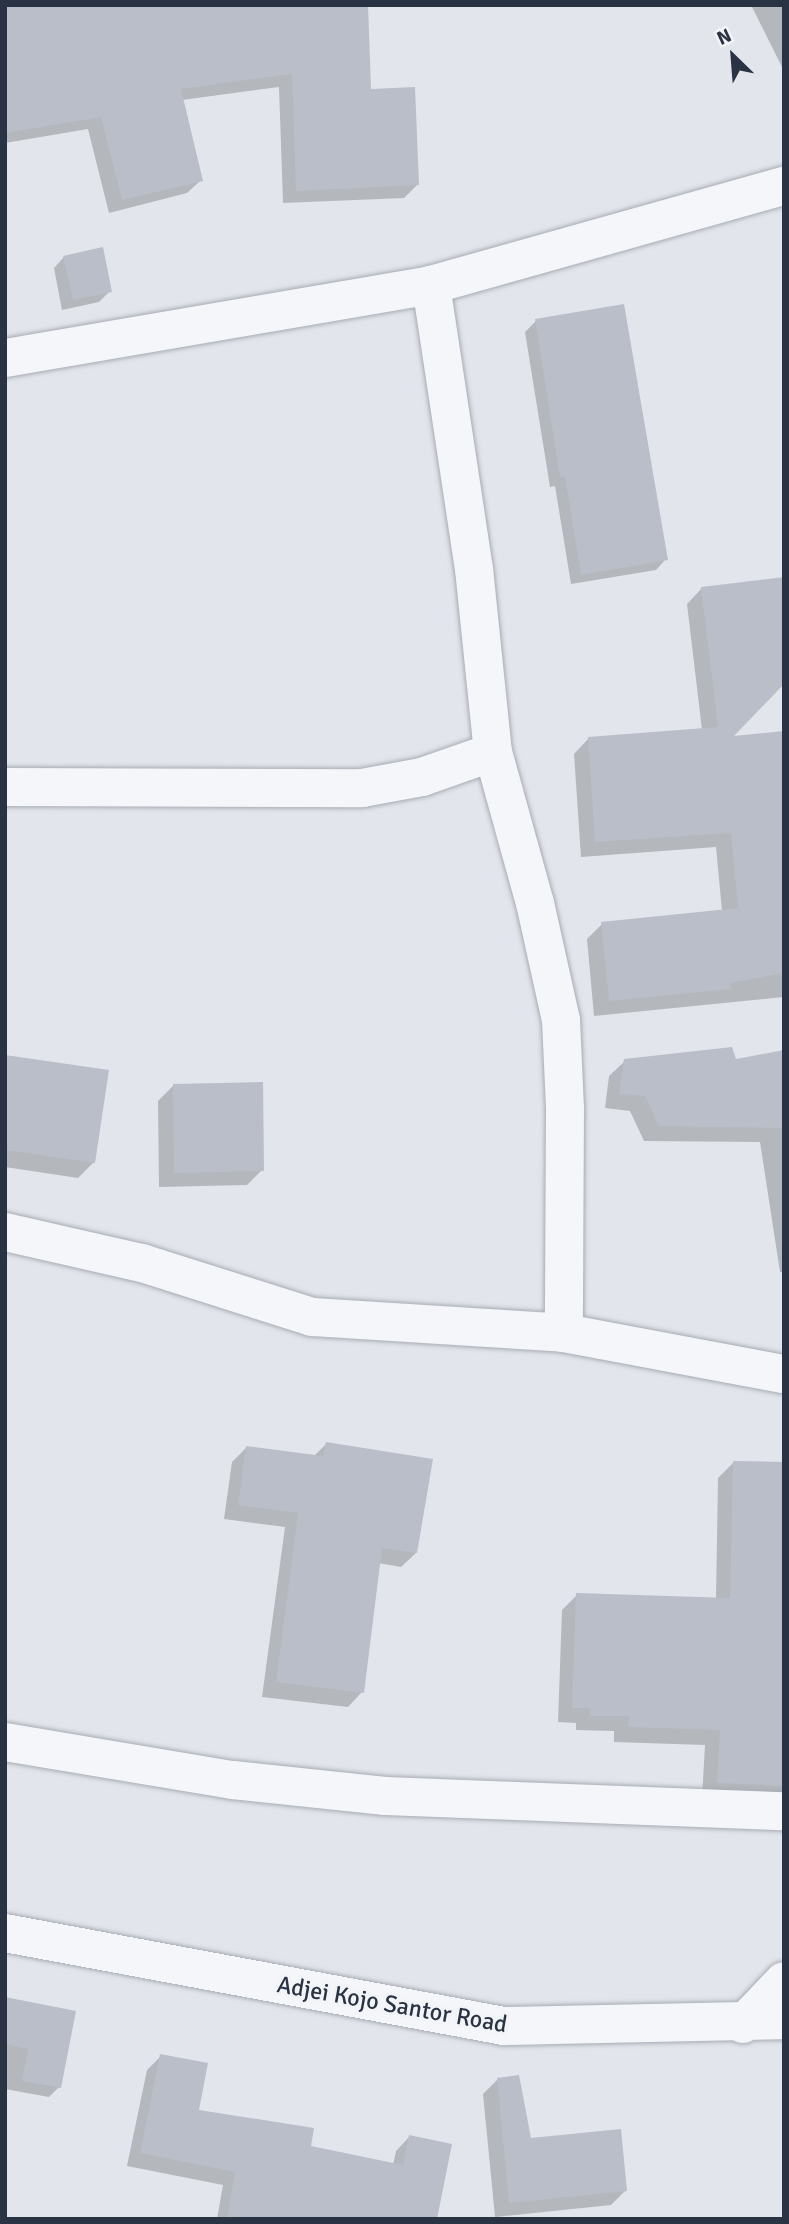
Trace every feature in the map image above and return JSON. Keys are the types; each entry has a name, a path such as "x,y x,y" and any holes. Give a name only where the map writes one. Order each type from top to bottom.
{"street":[{"path":"5,358 431,285 784,186"},
{"path":"431,285 474,569 493,752 535,904 561,1020 565,1109 564,1334"},
{"path":"5,787 362,788 422,777 493,752"},
{"path":"5,1231 142,1263 312,1317 564,1334 784,1374"},
{"path":"5,1742 233,1780 385,1796 784,1811"},
{"name":"Adjei Kojo Santor Road","path":"5,1933 504,2026 743,2024 784,2020"},
{"path":"743,2024 784,1981"}],"building":[{"path":"5,5 368,5 371,89 415,87 419,185 296,191 292,74 181,89 203,181 122,200 101,117 5,133"},
{"path":"103,247 112,292 73,300 63,256"},
{"path":"624,304 668,560 581,575 565,477 560,477 535,319"},
{"path":"784,577 784,684 734,736 784,731 784,973 730,983 731,989 609,1001 601,922 738,908 731,833 595,842 588,737 718,727 701,587"},
{"path":"732,1047 736,1059 784,1050 784,1128 659,1126 645,1096 619,1094 624,1059"},
{"path":"5,1055 109,1070 95,1163 5,1150"},
{"path":"263,1082 264,1171 174,1173 173,1084"},
{"path":"326,1442 433,1459 417,1553 382,1548 364,1693 276,1682 298,1513 238,1505 246,1446 323,1456"},
{"path":"733,1461 784,1462 784,1786 717,1783 720,1730 628,1727 629,1716 590,1716 590,1708 572,1708 576,1593 730,1598"},
{"path":"5,1997 76,2011 61,2088 22,2081 28,2049 5,2044"},
{"path":"160,2054 208,2063 199,2110 314,2128 311,2146 403,2165 409,2135 452,2144 437,2219 227,2219 235,2172 140,2153"},
{"path":"519,2075 531,2138 621,2129 627,2191 509,2203 497,2078"}]}
